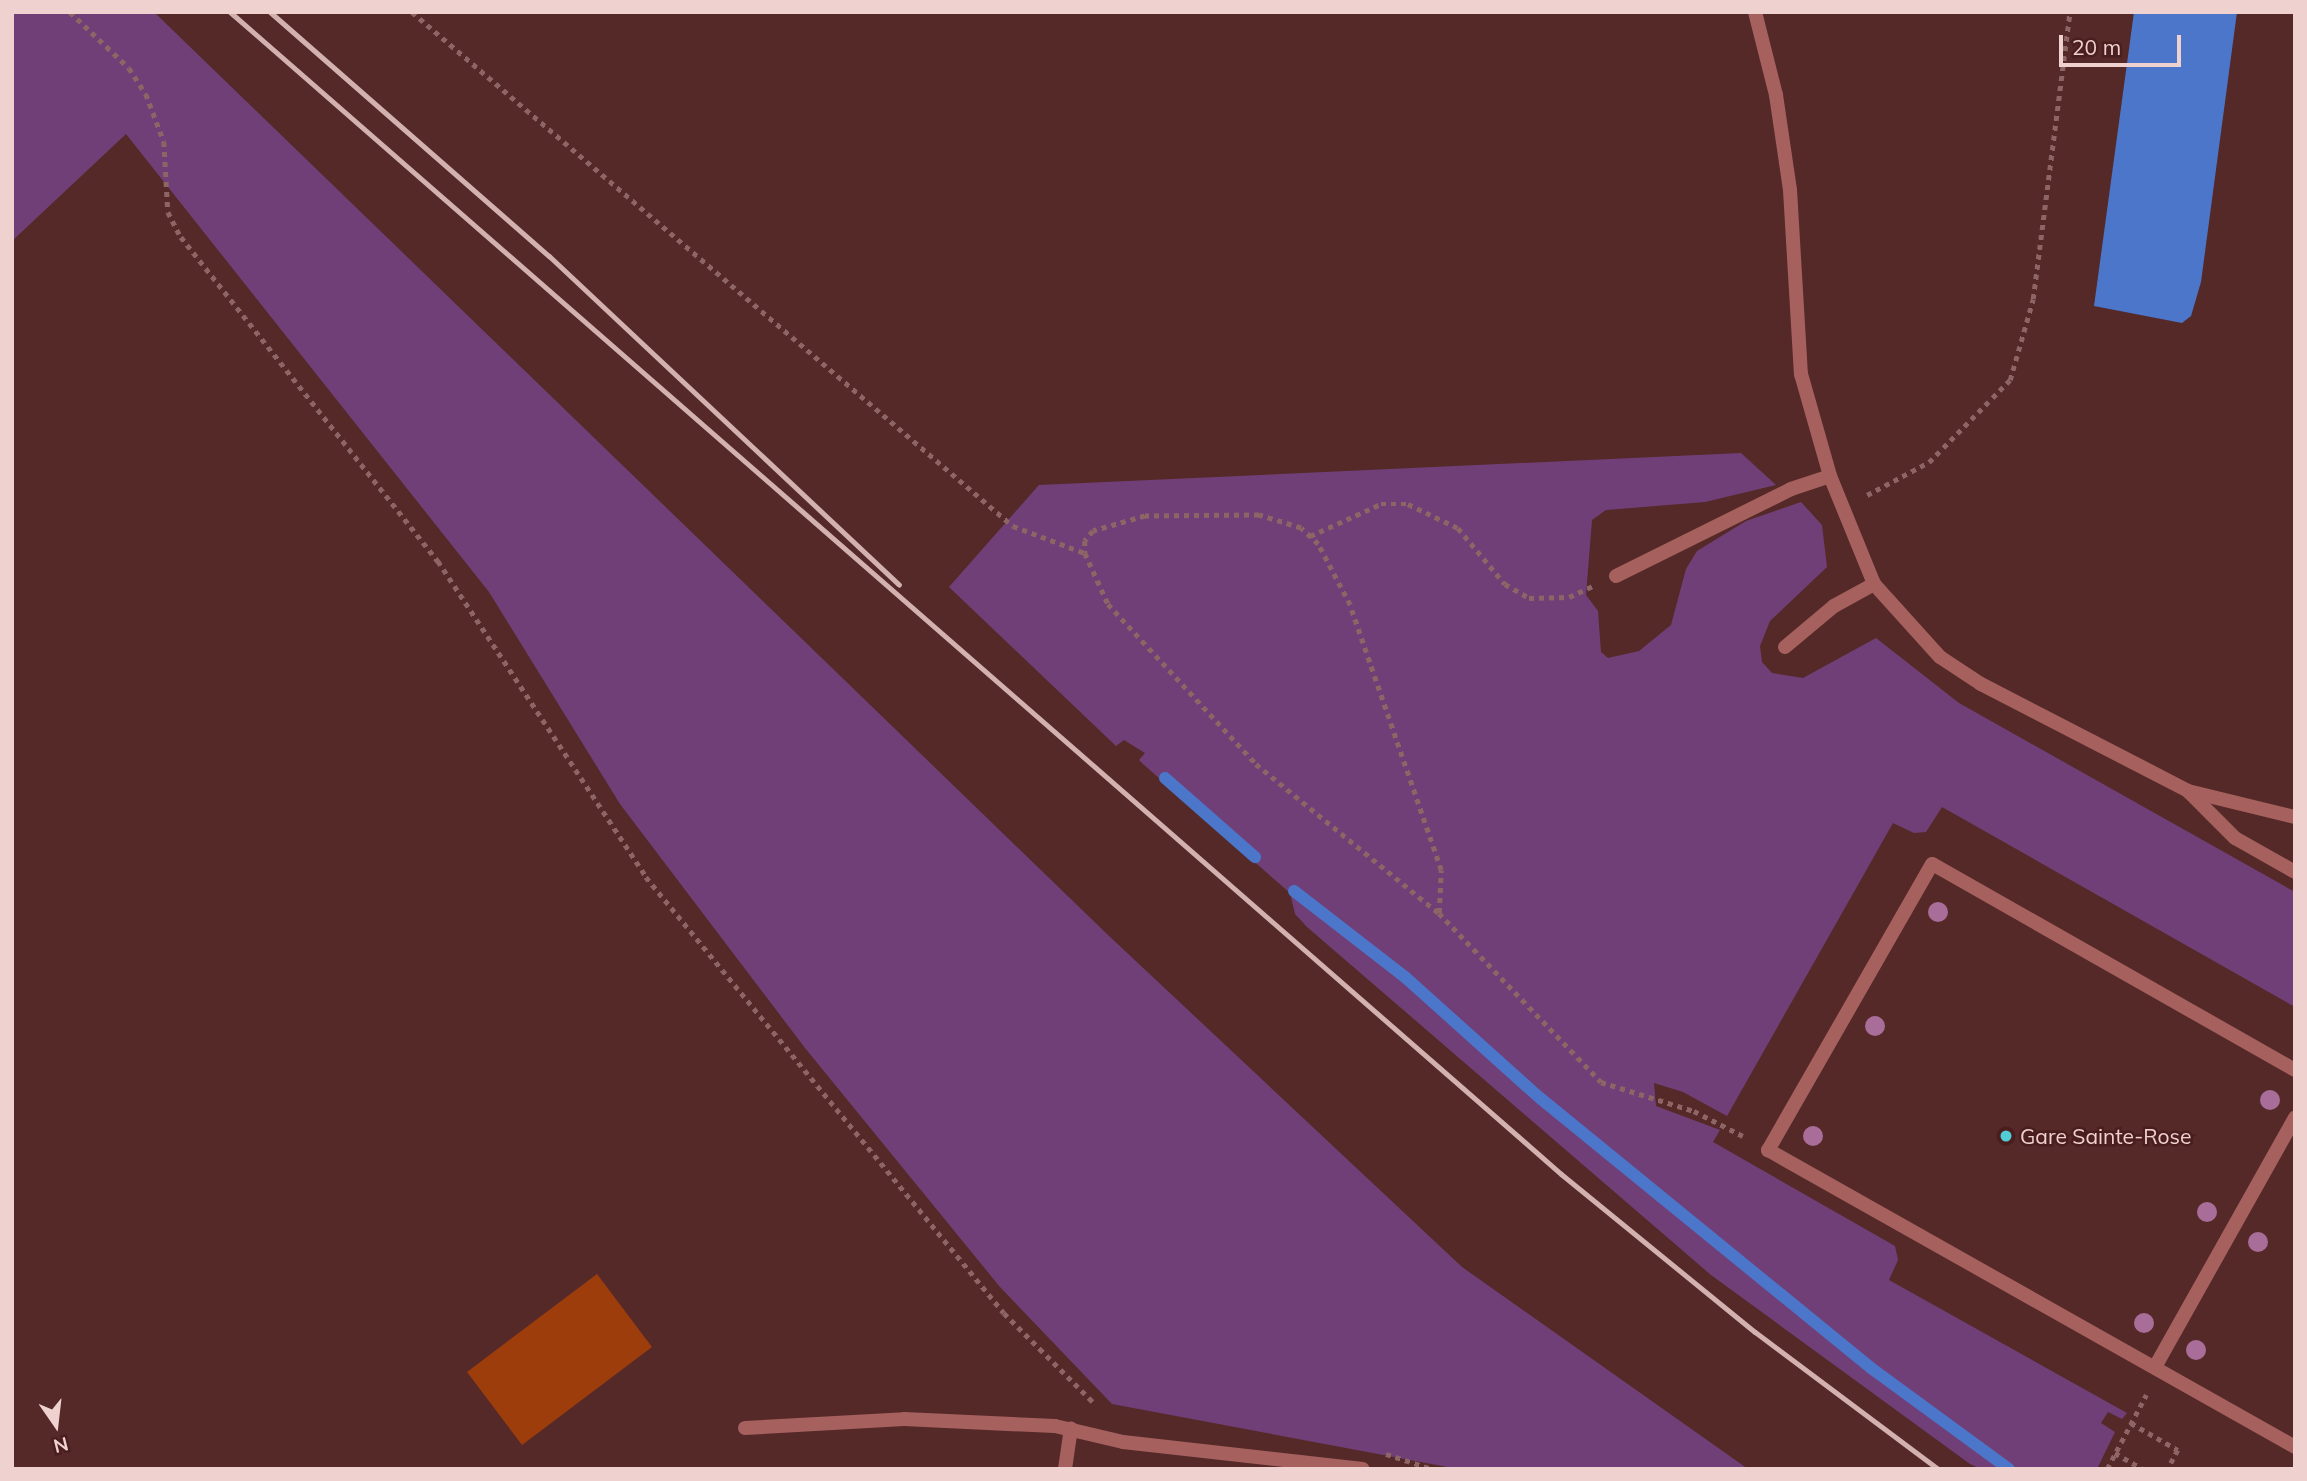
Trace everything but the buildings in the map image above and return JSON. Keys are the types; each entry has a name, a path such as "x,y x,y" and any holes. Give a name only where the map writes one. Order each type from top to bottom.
{"lane":[{"path":"1755,12 1776,95 1790,190 1801,374 1829,476 1874,584 1940,657 2060,728 2188,791 2295,817"},
{"path":"1616,576 1791,489 1829,476"},
{"path":"1786,647 1834,606 1874,584"},
{"path":"2188,791 2235,838 2295,872"},
{"path":"2295,1070 1932,864 1768,1150 2295,1447"},
{"path":"2154,1367 2295,1118"},
{"path":"745,1428 904,1419 1071,1428 1123,1442 1362,1469"},
{"path":"1065,1469 1071,1428"}],"path":[{"path":"70,12 130,68 146,94 164,142 167,212 181,237 438,561 646,877 1004,1313 1103,1410"},
{"path":"412,12 1013,526 1085,553"},
{"path":"1842,509 1929,462 2010,380 2032,299 2070,12"},
{"path":"1310,536 1381,504 1408,504 1458,528 1505,584 1529,598 1569,597 1616,576"},
{"path":"1439,913 1441,870 1350,605 1333,565 1310,536 1281,520 1196,512 1111,524 1093,531 1085,541 1085,553 1108,604 1212,720 1256,764 1439,913 1601,1082 1694,1111 1768,1150"},
{"path":"2107,1469 2133,1420 2178,1450 2168,1469"},
{"path":"1371,1450 1432,1469"},
{"path":"2115,1453 2143,1469"}],"shaded area":[{"path":"12,12 154,12 1108,935 1462,1267 1748,1469 1458,1469 1112,1404 1000,1287 805,1048 620,804 489,592 126,134 12,241"},
{"path":"1741,453 1776,485 1705,502 1606,510 1592,520 1586,595 1598,611 1601,652 1608,658 1639,651 1671,625 1686,569 1697,551 1746,521 1801,502 1822,525 1827,567 1770,621 1760,646 1762,662 1772,673 1803,678 1876,638 1959,703 2295,892 2295,1007 1942,807 1926,832 1914,833 1893,823 1727,1116 1683,1092 1654,1083 1656,1106 1720,1130 1713,1142 1895,1246 1898,1260 1889,1280 2127,1413 2122,1419 2108,1412 2101,1423 2115,1432 2097,1469 1981,1469 1970,1464 1711,1275 1307,927 1295,914 1290,893 1143,764 1139,760 1145,753 1124,740 1116,746 949,587 1039,485"}],"water":[{"path":"2134,12 2237,12 2201,282 2191,316 2182,323 2094,306"}],"waterway":[{"path":"1165,778 1255,857"},
{"path":"1294,891 1405,977 1540,1098 1871,1368 2009,1469"}],"railway":[{"path":"230,12 1561,1174 1755,1332 1938,1469"},
{"path":"270,12 549,256 899,585"}],"place":[{"name":"Gare Sainte-Rose","path":"2006,1136"}]}
